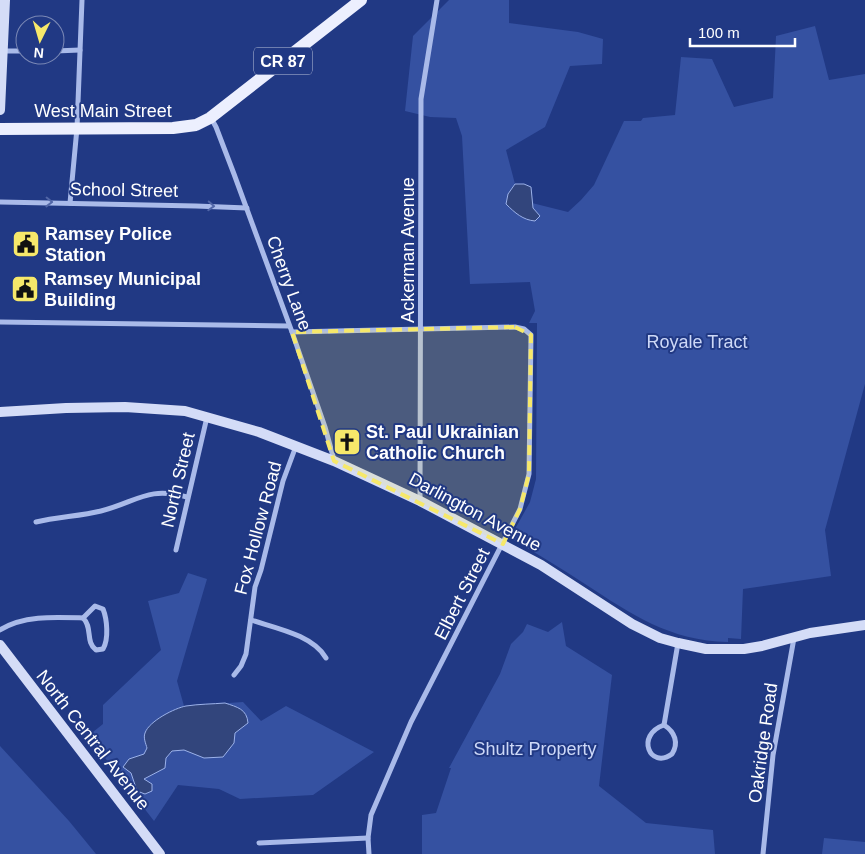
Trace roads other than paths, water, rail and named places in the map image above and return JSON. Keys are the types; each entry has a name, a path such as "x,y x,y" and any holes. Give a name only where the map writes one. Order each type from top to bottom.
{"main road":[{"path":"0,110 5,0"},
{"name":"CR 87","path":"207,120 361,0"},
{"name":"West Main Street","path":"0,129 186,127 207,120"},
{"name":"Darlington Avenue","path":"0,412 125,407 185,411 245,427 334,461 420,501 503,544 562,578 617,615 652,634 678,643 706,649 744,649 794,637 865,625"},
{"name":"North Central Avenue","path":"0,645 160,854"}],"street":[{"path":"70,203 77,128 82,0"},
{"name":"Ackerman Avenue","path":"420,501 422,329 421,99 437,0"},
{"path":"65,51 80,50"},
{"path":"3,51 15,51"},
{"name":"Cherry Lane","path":"207,120 216,127 247,208 325,427 334,461"},
{"name":"School Street","path":"0,202 247,208"},
{"path":"0,322 290,326"},
{"name":"Elbert Street","path":"369,854 368,838 371,815 411,722 520,509 529,474 531,334 515,328 422,329"},
{"path":"292,332 422,329"},
{"name":"North Street","path":"176,550 207,416"},
{"name":"Fox Hollow Road","path":"234,676 246,654 254,587 261,570 283,481 296,446"},
{"path":"36,522 102,511 151,494 164,492 187,497"},
{"path":"0,630 8,624 20,621 83,618 95,606 103,609 105,616 106,641 103,649 96,650 90,645 88,625 83,618"},
{"path":"251,620 312,643 322,650 326,658"},
{"name":"Oakridge Road","path":"763,854 773,755 794,637"},
{"path":"664,725 678,643"},
{"path":"664,725 673,732 676,744 672,754 663,758 652,755 647,743 654,730 664,725"},
{"path":"258,843 368,838"}],"place":[{"name":"Ramsey Police Station","path":"26,244"},
{"name":"Ramsey Municipal Building","path":"25,289"},
{"name":"St. Paul Ukrainian Catholic Church","path":"347,442"}],"park label":[{"name":"Royale Tract","path":"697,342"},
{"name":"Shultz Property","path":"535,749"}]}
